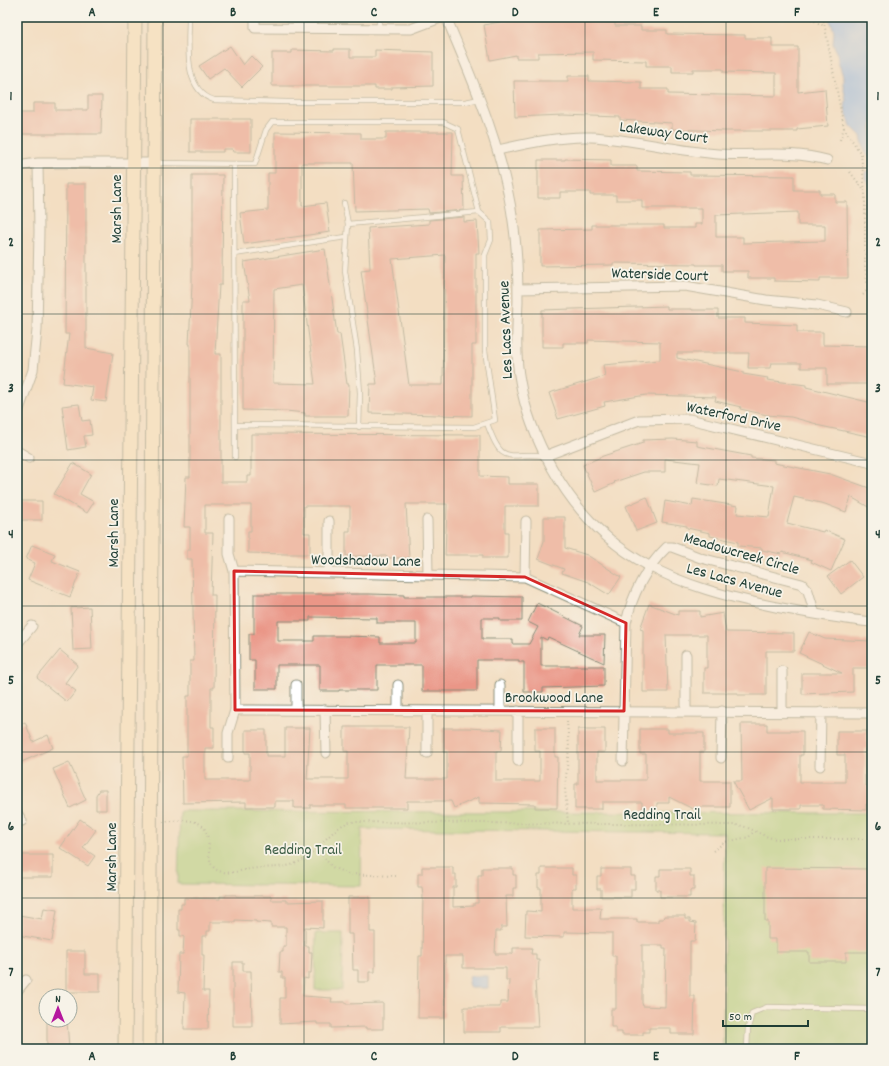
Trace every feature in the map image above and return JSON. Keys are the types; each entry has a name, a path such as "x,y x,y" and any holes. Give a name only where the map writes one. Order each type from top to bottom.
{"main road":[{"name":"Marsh Lane","path":"126,1049 132,163 135,17"},
{"path":"149,1049 155,17"}],"street":[{"path":"255,17 255,28 379,29 411,29 443,17"},
{"name":"Les Lacs Avenue","path":"446,17 481,99 498,150 513,219 517,254 517,352 520,381 534,431 545,456 559,481 576,506 608,539 650,567 676,579 710,591 815,614 872,622"},
{"name":"Lakeway Court","path":"498,150 558,138 590,137 616,139 675,150 719,154 795,154 827,160"},
{"path":"17,415 34,370 37,330 39,231 38,163"},
{"path":"17,166 38,163 155,163"},
{"name":"Waterside Court","path":"518,288 685,286 766,300 817,305 846,312"},
{"name":"Waterford Drive","path":"545,456 639,420 689,419 872,463"},
{"path":"17,451 29,458"},
{"path":"228,758 228,733 235,710 234,571 229,554 229,519"},
{"path":"427,520 428,574"},
{"path":"329,521 329,573"},
{"path":"525,577 526,521"},
{"name":"Meadowcreek Circle","path":"623,761 626,623 630,606 650,567 667,547 672,547 701,558 802,584 808,591 815,614"},
{"name":"Woodshadow Lane","path":"234,571 525,577 626,623"},
{"path":"17,644 32,626"},
{"path":"686,655 686,710"},
{"path":"782,671 782,711"},
{"path":"296,685 296,710"},
{"path":"398,685 398,710"},
{"path":"500,685 500,711"},
{"name":"Brookwood Lane","path":"235,710 722,710 872,713"},
{"path":"325,710 326,753"},
{"path":"518,710 518,761"},
{"path":"722,710 722,758"},
{"path":"427,711 427,753"},
{"path":"820,766 821,712"},
{"path":"17,813 22,822"},
{"path":"17,991 26,980"}],"lane":[{"path":"189,17 188,63 190,74 206,97 214,100 287,102 465,102 481,99"},
{"path":"379,17 379,29"},
{"path":"155,163 255,164 266,130 272,122 442,122 458,129 479,212 490,222 491,240 485,255 485,350 495,420 474,427 235,425"},
{"path":"234,164 235,457"},
{"path":"344,203 348,224 345,271 357,350 360,393 360,427"},
{"path":"348,224 479,212"},
{"path":"234,254 346,237"},
{"path":"487,423 494,442 502,452 515,457 530,454 545,456"},
{"path":"747,1049 748,1028 752,1013 767,1007 872,1009"}],"path":[{"path":"822,17 844,128 861,154 864,190 865,267 872,300"},
{"path":"811,19 824,26"},
{"path":"840,140 844,128"},
{"path":"850,172 864,190"},
{"path":"863,295 869,288"},
{"path":"567,711 569,747 565,788 568,823"},
{"name":"Redding Trail","path":"163,822 192,822 199,824 208,836 209,858 212,864 222,872 228,873 249,869 288,866 304,860 318,849 340,826 350,822 736,825 748,827 754,831 776,839 872,839"},
{"path":"713,850 725,842 748,837 754,831"},
{"path":"318,849 332,867 339,871 360,876 396,876"}],"highlighted area":[{"path":"234,571 525,577 626,623 624,711 235,710"}],"green space":[{"path":"180,811 872,813 872,1049 737,1049 737,1047 723,1047 725,833 362,829 361,886 178,884"},
{"path":"316,933 343,933 342,990 315,990"}],"water":[{"path":"829,17 872,17 872,160 865,153 861,136 851,126 845,109 846,100 843,76 838,61 838,54 833,44 834,31"},
{"path":"872,166 872,204 870,187 865,179 865,172"},
{"path":"470,976 488,976 488,988 470,988 468,983"}],"building":[{"path":"542,17 563,17 563,20 589,20 589,22 615,22 615,26 641,26 641,30 667,30 667,34 745,35 745,38 772,38 772,47 798,47 798,92 825,89 828,126 797,129 797,131 724,131 672,129 672,123 620,120 620,117 563,115 515,117 514,81 568,81 568,76 589,76 589,81 641,82 641,89 668,89 668,94 776,96 776,73 723,72 723,69 693,69 693,72 672,72 672,66 646,66 646,61 593,60 593,52 538,53 538,58 516,58 516,55 490,60 484,25 516,19 542,19"},
{"path":"230,46 243,65 251,56 262,67 242,87 224,68 208,79 199,66"},
{"path":"334,49 350,49 350,57 375,57 375,50 433,52 433,86 375,89 375,86 272,86 272,53 292,53 292,50 334,51"},
{"path":"88,96 102,96 101,134 18,134 18,113 33,113 33,103 55,103 55,110 88,110"},
{"path":"190,119 251,119 251,152 233,152 232,149 223,149 223,152 190,152"},
{"path":"275,132 361,133 361,139 386,139 386,132 453,132 452,176 463,176 464,210 429,213 428,209 355,211 353,163 302,163 302,206 326,203 330,232 244,244 240,213 268,210 268,173 275,173"},
{"path":"538,160 611,160 611,166 637,166 637,171 690,172 690,175 794,176 794,190 820,190 820,194 835,194 835,202 847,202 848,278 820,278 820,282 774,281 774,278 748,278 748,271 722,271 722,265 613,263 613,265 540,266 540,230 592,229 592,225 664,225 664,228 695,228 695,224 702,224 702,208 642,208 642,200 616,200 616,195 590,195 590,192 560,192 560,198 538,198","holes":["798,212 798,225 825,225 825,241 743,243 743,237 716,237 716,215"]},
{"path":"192,175 223,175 222,285 219,285 215,354 221,354 221,482 247,482 247,476 251,476 251,434 480,435 480,476 508,477 508,484 539,484 539,506 505,506 505,532 508,532 508,558 483,558 483,555 445,555 447,504 406,504 409,558 387,558 387,556 346,556 346,531 350,531 350,506 304,506 304,533 310,533 310,554 248,553 248,531 251,531 251,505 205,505 205,533 213,533 211,595 215,595 214,688 211,688 211,727 214,727 214,748 205,748 205,780 250,780 250,753 245,753 245,730 266,730 266,756 285,756 285,728 310,728 307,779 348,779 348,751 344,751 344,727 409,727 406,779 447,779 447,752 443,752 443,728 468,728 502,730 501,751 496,751 496,781 540,781 540,751 535,751 535,728 555,728 555,757 558,757 557,808 535,808 535,804 479,803 479,797 454,808 451,801 407,801 407,808 346,808 346,805 310,805 310,808 294,808 294,801 275,801 275,807 246,807 246,802 183,803 182,756 187,756 187,696 190,696 190,661 194,661 192,559 187,559 187,550 190,550 190,527 184,527 186,477 190,477 189,344 192,285"},
{"path":"66,184 86,184 86,348 113,353 106,402 91,400 93,387 63,383 69,334 65,334"},
{"path":"464,217 464,222 477,221 479,253 476,253 476,345 472,345 472,416 369,413 370,384 377,384 361,270 370,269 368,228 429,224 429,220","holes":["445,255 443,385 409,385 392,259"]},
{"path":"325,249 337,334 340,334 347,384 349,384 348,416 305,416 305,413 286,411 243,410 243,300 250,300 244,262","holes":["302,285 315,384 273,383 274,289"]},
{"path":"667,306 667,309 718,310 718,318 745,318 745,323 797,325 797,332 823,332 823,345 872,346 872,384 827,384 827,368 801,368 801,363 771,363 770,368 748,368 749,353 677,353 677,358 743,372 743,374 768,378 767,380 806,385 806,387 872,403 872,437 816,425 817,424 791,417 767,415 740,409 741,407 715,401 716,397 646,395 604,402 605,406 558,419 549,393 605,376 603,365 660,360 660,342 588,340 588,343 563,343 563,347 542,347 542,310"},
{"path":"79,404 82,421 90,420 92,435 84,436 86,447 68,450 62,406"},
{"path":"673,439 697,441 697,446 751,456 751,458 774,460 774,463 830,474 872,489 872,509 851,497 846,512 825,504 794,497 787,523 823,532 824,530 845,539 831,571 811,562 812,560 782,552 781,554 762,550 762,548 738,546 738,542 710,536 710,533 687,528 687,526 662,522 665,501 692,506 693,499 738,506 737,514 769,517 774,486 719,479 718,486 697,483 700,463 665,459 665,472 644,472 614,482 615,483 595,492 583,465 603,456 643,443 643,440"},
{"path":"73,463 91,474 80,494 94,502 87,513 54,494"},
{"path":"647,497 657,523 636,531 626,506"},
{"path":"17,501 42,501 42,520 17,520"},
{"path":"544,517 565,517 565,548 587,555 621,577 609,595 588,582 562,573 564,569 538,559 544,541"},
{"path":"32,545 55,554 52,561 80,572 70,597 28,580 35,563 26,559"},
{"path":"850,560 863,577 841,594 828,576"},
{"path":"254,594 370,594 404,595 404,597 522,597 522,621 500,621 500,618 482,618 482,639 513,639 513,644 529,644 538,627 528,622 537,603 583,626 579,635 605,635 604,663 548,637 547,640 541,637 541,666 604,666 604,686 543,688 543,692 524,692 524,662 519,662 519,660 477,660 477,691 422,691 422,665 377,665 377,690 320,691 320,665 277,665 277,689 255,689 255,660 249,660 249,634 254,634","holes":["310,617 377,618 377,623 416,623 416,643 380,643 380,637 343,636 314,636 314,641 278,641 278,621 310,621"]},
{"path":"649,604 678,615 678,611 700,611 700,617 723,613 726,632 794,633 794,651 766,651 766,695 704,693 704,668 707,668 707,635 666,635 668,692 643,692 643,630 640,629"},
{"path":"90,607 92,649 73,650 71,608"},
{"path":"809,632 825,639 872,641 872,668 853,668 853,692 802,694 802,673 842,673 799,653"},
{"path":"60,650 78,665 65,683 76,691 67,702 37,678"},
{"path":"25,722 33,742 48,735 53,748 17,764 17,726"},
{"path":"741,724 767,724 767,731 803,731 803,755 800,755 800,782 845,782 845,755 837,755 837,731 867,731 867,749 865,749 865,785 872,786 872,804 866,804 866,810 823,809 823,805 801,805 801,809 773,809 773,798 749,810 733,781 742,781"},
{"path":"578,729 605,729 605,752 597,752 597,780 646,780 646,754 640,754 640,729 668,729 668,733 704,733 704,752 700,752 700,781 730,781 730,807 695,807 693,809 669,797 669,803 657,803 657,810 642,810 642,802 602,802 602,809 575,809 575,784 578,784"},
{"path":"69,762 86,800 70,808 53,769"},
{"path":"99,790 106,790 106,810 96,810 96,795"},
{"path":"80,819 96,830 83,848 95,856 88,866 60,848"},
{"path":"17,855 53,855 53,877 17,877"},
{"path":"422,867 453,867 453,874 456,874 456,887 453,887 453,907 474,906 474,903 478,903 478,875 482,875 482,868 513,868 513,875 516,875 516,888 513,888 513,896 506,896 507,927 501,927 501,931 496,931 495,954 513,954 513,948 532,948 531,954 536,954 536,960 539,960 538,981 535,981 538,1027 501,1027 501,1032 464,1032 464,1007 500,1007 500,1002 508,1002 509,980 506,980 506,968 463,968 463,956 445,956 444,1018 418,1018 419,956 422,956 423,895 422,887 418,887 418,874 422,874"},
{"path":"541,868 572,868 572,875 576,875 576,888 572,888 572,908 601,908 600,919 637,919 637,922 658,922 658,919 663,919 664,916 685,916 685,919 690,919 690,922 696,923 695,941 690,941 690,996 695,996 694,1034 671,1034 671,1028 649,1028 649,1032 643,1032 643,1035 622,1035 622,1032 616,1032 616,1027 611,1027 611,1009 616,1009 616,956 612,956 612,933 564,932 564,937 525,936 526,911 541,912 541,888 538,888 538,875 541,875","holes":["642,945 663,945 663,948 666,948 665,1007 643,1006"]},
{"path":"765,868 872,869 872,952 846,952 846,962 809,962 809,952 776,952 776,939 768,939 768,921 765,921"},
{"path":"601,869 631,869 631,876 635,876 635,889 631,889 631,897 601,897 601,889 597,889 597,876 601,876"},
{"path":"660,869 690,869 690,876 694,876 694,890 690,890 690,897 660,897 660,890 656,890 656,876 660,876"},
{"path":"220,896 271,896 271,900 286,900 286,902 323,901 323,928 305,927 305,946 309,946 309,952 312,952 311,973 308,973 308,979 304,978 303,996 332,998 331,1002 346,1002 346,1004 383,1003 383,1029 366,1029 366,1027 331,1028 331,1024 317,1024 317,1022 280,1024 280,998 285,998 285,978 282,978 282,972 279,972 280,952 283,952 283,946 286,946 286,927 271,927 271,923 235,920 235,922 210,922 210,931 207,931 207,936 202,936 202,955 204,955 203,991 209,991 208,1029 184,1029 185,993 178,992 179,954 183,954 184,936 180,936 180,930 178,930 178,909 181,909 181,904 184,904 184,898 220,899"},
{"path":"348,897 370,897 370,932 375,932 375,972 369,972 369,982 358,982 358,970 353,970 352,934 348,934"},
{"path":"44,908 57,910 52,941 17,935 19,915 42,919"},
{"path":"66,951 85,951 85,974 100,974 100,992 78,992 78,988 66,988"},
{"path":"233,962 243,962 243,971 251,971 252,1026 233,1026"},
{"path":"47,1028 68,1028 69,1049 47,1049"}]}
